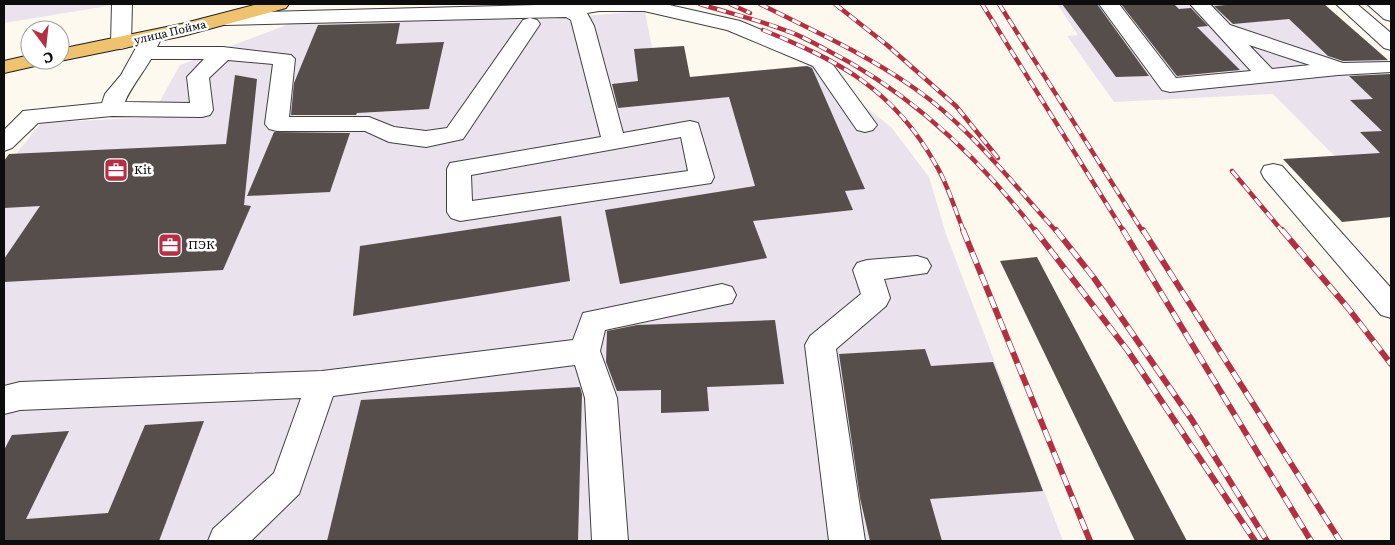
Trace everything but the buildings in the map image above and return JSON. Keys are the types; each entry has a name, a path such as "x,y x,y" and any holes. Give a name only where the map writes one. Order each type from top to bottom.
{"main road":[{"name":"улица Пойма","path":"70,53 121,43 148,44 279,4"},
{"path":"4,67 20,64"}],"lane":[{"path":"121,43 122,4"},
{"path":"1110,4 1170,85 1341,69 1386,67"},
{"path":"1200,4 1267,76"},
{"path":"1346,4 1391,44"},
{"path":"1377,4 1391,15"},
{"path":"226,19 569,11 599,5 644,5 733,25 821,62 865,125"},
{"path":"569,11 579,16 584,26 614,142"},
{"path":"112,110 116,94 130,78 148,44 224,54 284,59 276,124 369,124 389,134 426,139 455,134 530,24"},
{"path":"1223,29 1341,69"},
{"path":"4,143 31,116 112,110 202,110 198,77 224,54"},
{"path":"690,128 702,177 460,212 459,169 614,142 690,128"},
{"path":"1273,172 1391,307"},
{"path":"847,541 820,345 876,298 867,270 917,266"},
{"path":"610,541 601,398 585,351 593,320 722,295"},
{"path":"4,400 30,396 322,384 585,351"},
{"path":"226,541 287,483 322,384"}],"shaded area":[{"path":"4,4 120,4 20,20 4,23"},
{"path":"1057,4 1324,4 1391,63 1391,213 1273,94 1114,102 1067,36 1078,35"},
{"path":"645,11 652,48 684,46 690,77 812,65 891,127 929,177 946,234 1063,541 4,541 4,169 41,123 151,117 180,65 289,24 402,18 547,19"}],"railway":[{"path":"700,4 766,23 797,35 856,66 886,85 941,128 966,152 991,177 1036,232"},
{"path":"730,4 750,13"},
{"path":"760,4 877,64 934,103 971,137 1057,232"},
{"path":"835,4 887,45 956,106 998,158"},
{"path":"982,4 1124,232"},
{"path":"999,4 1143,232"},
{"path":"763,30 841,67 863,81 902,117 920,139 936,165 948,189 964,232"},
{"path":"1232,171 1283,232"},
{"path":"963,230 1090,541"},
{"path":"1035,230 1128,351 1255,541"},
{"path":"1056,230 1094,278 1192,420 1267,541"},
{"path":"1123,230 1311,541"},
{"path":"1143,230 1340,541"},
{"path":"1282,230 1348,308 1391,364"}],"place":[{"name":"Kit","path":"116,170"},
{"name":"ПЭК","path":"170,245"}]}
